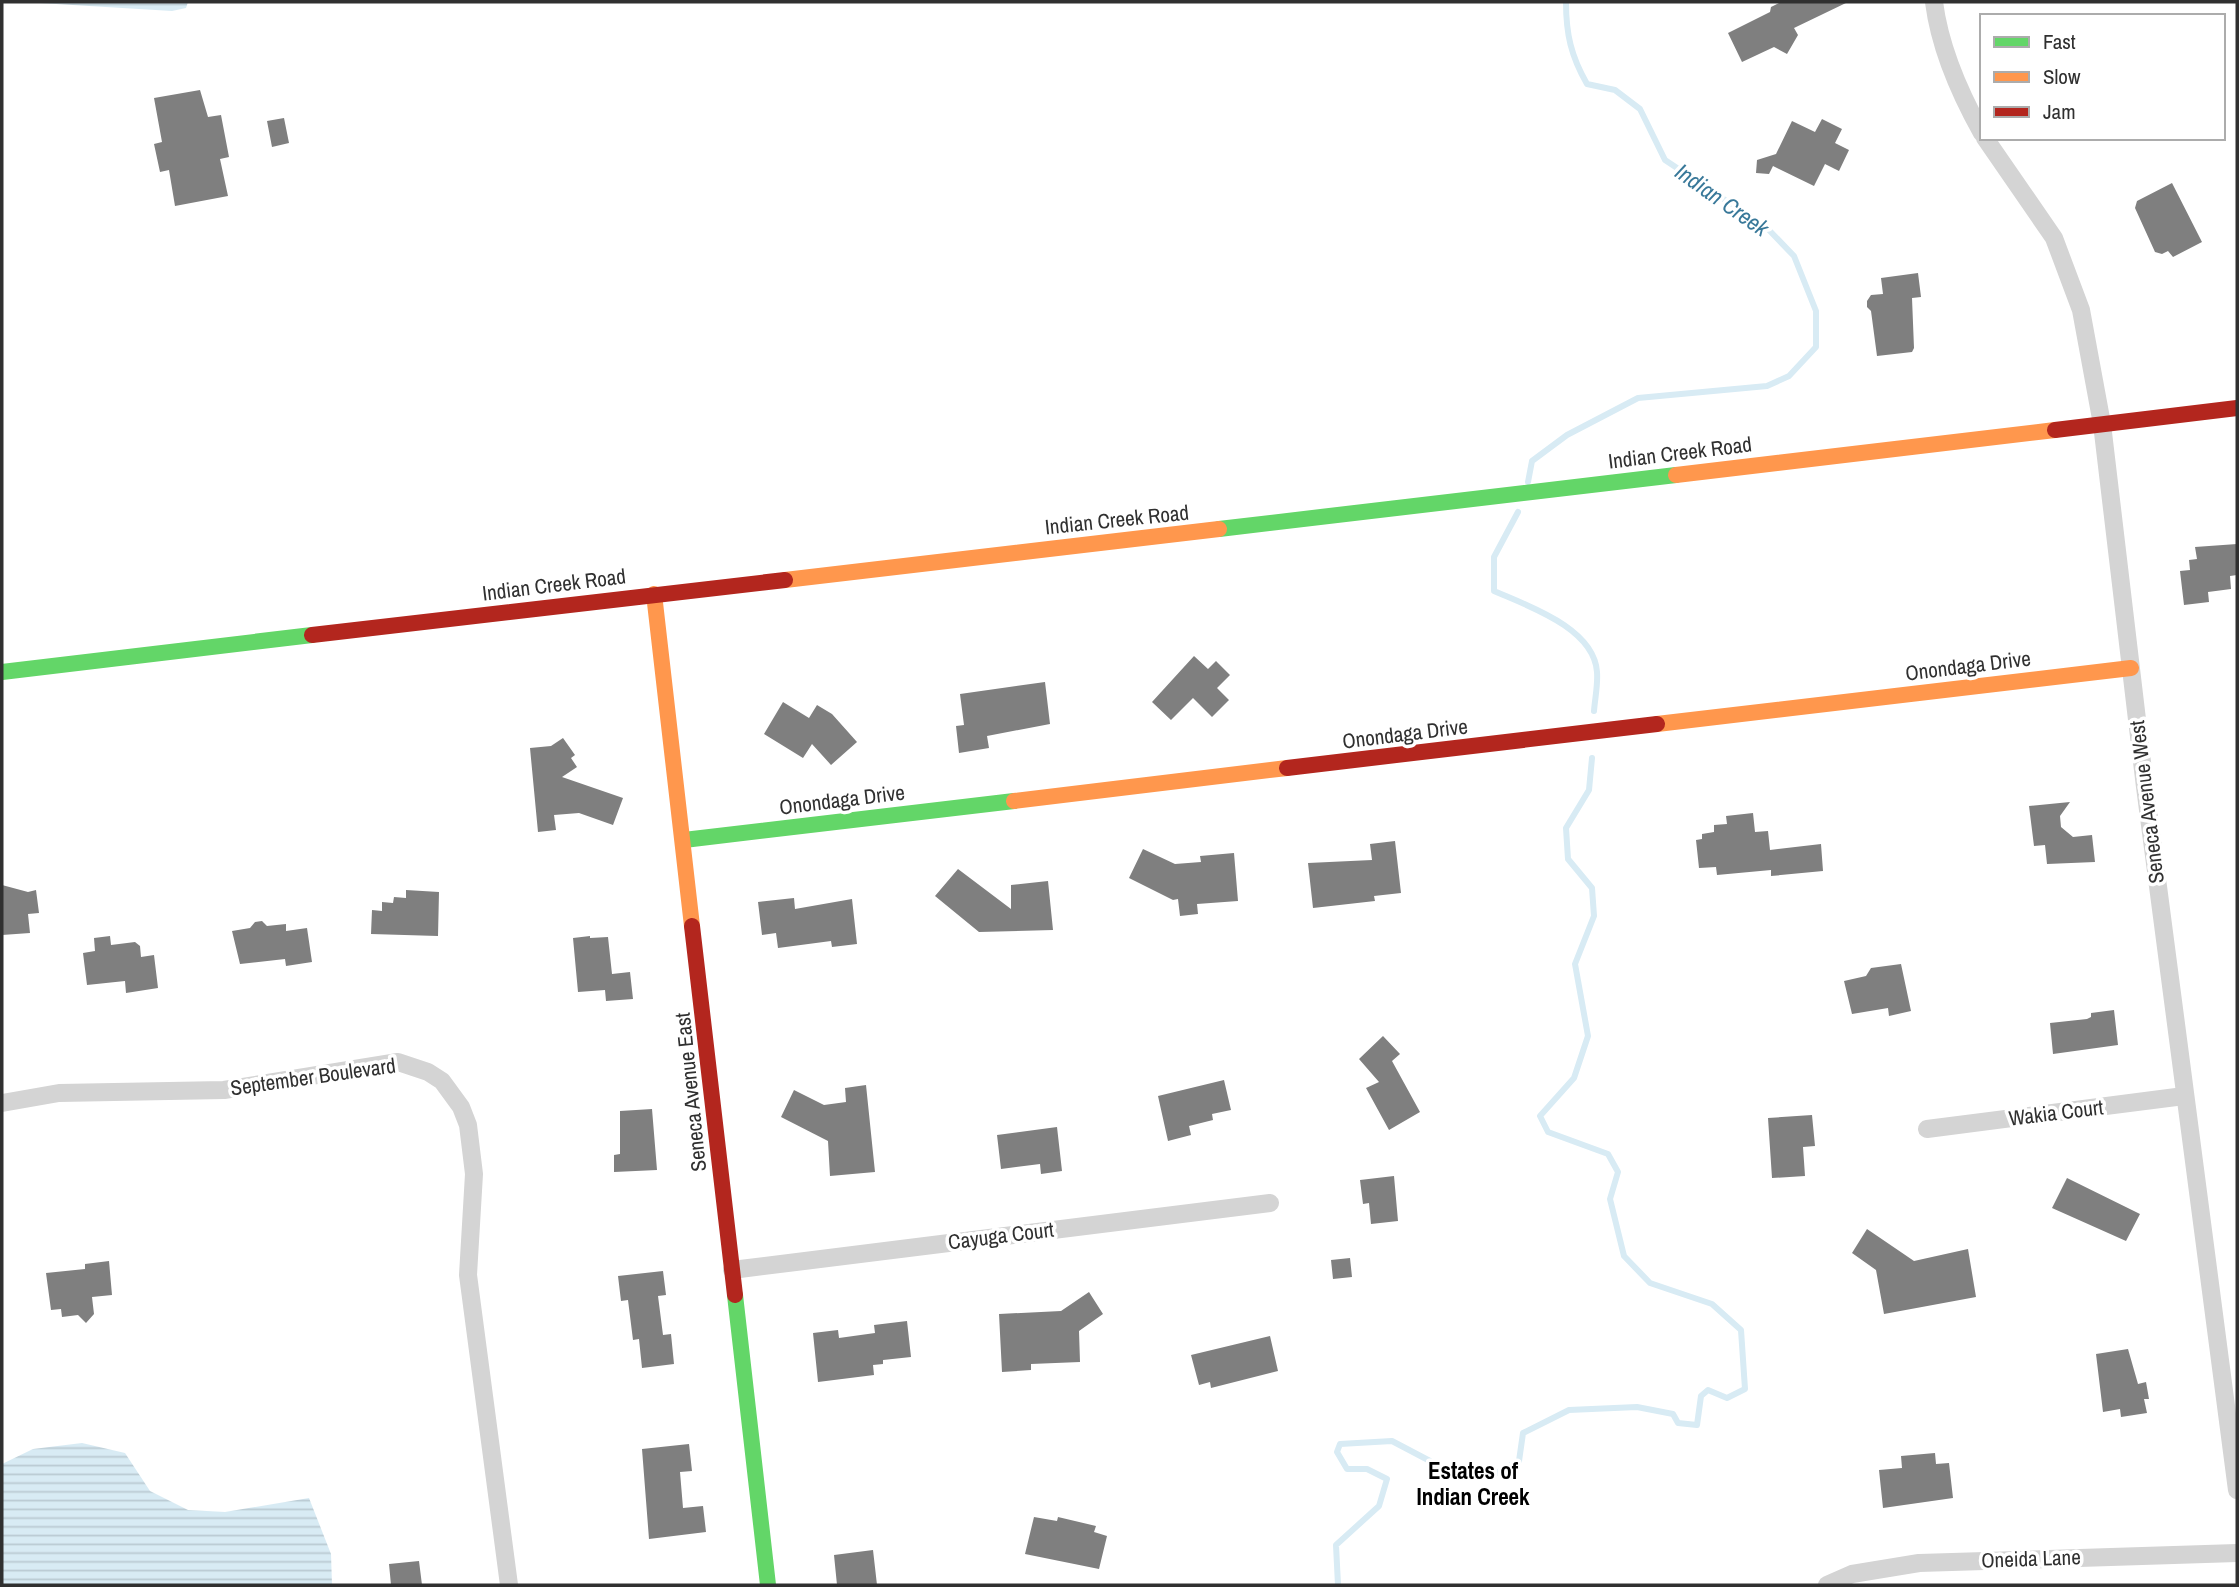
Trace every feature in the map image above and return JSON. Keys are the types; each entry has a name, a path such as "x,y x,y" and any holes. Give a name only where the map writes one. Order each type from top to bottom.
{"street":[{"path":"1934,2 1938,30 1955,79 1980,129"},
{"name":"Seneca Avenue West","path":"1986,140 2054,238 2081,310 2102,424 2184,1096 2237,1490"},
{"name":"Indian Creek Road","path":"2,672 654,594 1372,513 2237,408"},
{"name":"Seneca Avenue East","path":"654,594 768,1585"},
{"name":"Onondaga Drive","path":"684,840 2132,668"},
{"name":"September Boulevard","path":"2,1103 59,1093 224,1090 398,1062 429,1072 442,1081 461,1107 468,1125 474,1174 468,1275 509,1585"},
{"name":"Wakia Court","path":"1927,1129 2184,1096"},
{"name":"Cayuga Court","path":"732,1269 1270,1203"},
{"name":"Oneida Lane","path":"1827,1585 1852,1574 1919,1563 2237,1553"}],"shaded area":[{"path":"23,2 188,2 186,8 172,11"},
{"path":"82,1443 125,1453 150,1491 188,1510 225,1512 309,1498 331,1554 332,1585 2,1585 2,1464 33,1449"}],"building":[{"path":"1781,2 1848,2 1794,28 1798,35 1787,54 1774,47 1742,62 1728,33 1770,12 1771,7"},
{"path":"200,90 208,117 221,115 229,157 220,159 228,196 175,206 169,170 160,172 154,144 162,142 154,98"},
{"path":"284,118 289,143 272,147 267,121"},
{"path":"1822,119 1842,129 1835,143 1849,150 1839,171 1825,164 1814,186 1773,166 1769,174 1756,173 1757,160 1776,154 1792,121 1815,132"},
{"path":"2172,183 2202,242 2173,257 2168,251 2162,254 2155,252 2135,208 2137,201"},
{"path":"1918,273 1921,297 1912,298 1914,348 1912,352 1877,356 1871,311 1867,307 1867,301 1871,295 1883,294 1881,278"},
{"path":"2237,544 2237,575 2230,576 2231,589 2208,592 2209,602 2184,605 2180,571 2190,570 2189,560 2197,559 2195,547"},
{"path":"1194,656 1208,669 1216,661 1230,675 1217,688 1229,700 1212,717 1193,698 1171,720 1152,702"},
{"path":"1045,682 1050,724 987,736 989,748 959,753 956,726 964,725 960,694"},
{"path":"783,702 809,718 817,705 832,714 857,742 831,765 812,744 803,758 764,734"},
{"path":"563,738 575,755 571,758 577,767 562,777 623,798 613,825 579,813 554,815 556,830 538,832 530,748 551,746"},
{"path":"2070,802 2060,816 2061,827 2073,837 2092,835 2095,862 2047,864 2045,845 2034,846 2029,806"},
{"path":"1753,813 1755,832 1768,831 1770,850 1821,844 1823,871 1771,876 1771,870 1717,875 1716,867 1699,868 1696,840 1702,839 1702,834 1714,832 1714,825 1727,824 1726,816"},
{"path":"1395,841 1401,893 1374,896 1375,901 1313,908 1308,863 1372,860 1370,844"},
{"path":"1143,849 1175,864 1201,862 1200,856 1234,853 1238,901 1197,904 1198,914 1180,916 1178,899 1173,900 1129,878"},
{"path":"958,869 1011,909 1011,885 1048,881 1053,930 979,932 935,896"},
{"path":"2,885 28,892 36,890 39,913 28,914 30,933 2,935"},
{"path":"406,890 439,892 438,936 371,934 372,910 382,911 382,902 393,903 394,897 406,898"},
{"path":"794,898 795,909 852,899 857,944 832,947 831,941 778,948 776,933 762,935 758,902"},
{"path":"262,921 267,926 286,924 286,931 307,928 312,962 286,966 285,959 240,964 232,931 250,928 255,922"},
{"path":"110,936 111,945 135,942 140,946 141,957 154,955 158,988 126,993 125,981 87,985 83,953 95,951 94,938"},
{"path":"608,937 612,974 630,972 633,999 606,1001 605,990 578,992 573,938"},
{"path":"1901,964 1911,1011 1889,1016 1888,1008 1852,1014 1844,981 1866,976 1871,968"},
{"path":"2114,1010 2118,1045 2053,1054 2050,1023 2087,1019 2091,1017 2091,1013"},
{"path":"1383,1036 1400,1054 1392,1061 1420,1112 1389,1130 1366,1088 1379,1082 1359,1059"},
{"path":"1224,1080 1231,1110 1212,1114 1213,1120 1189,1126 1191,1135 1168,1141 1158,1096"},
{"path":"866,1085 875,1172 830,1176 828,1141 781,1117 794,1090 824,1105 846,1102 845,1088"},
{"path":"652,1109 657,1170 614,1172 614,1155 620,1154 620,1111"},
{"path":"1812,1115 1815,1146 1803,1147 1805,1176 1772,1178 1768,1118"},
{"path":"1057,1127 1062,1171 1041,1174 1040,1164 1001,1169 997,1135"},
{"path":"1394,1176 1398,1221 1371,1224 1369,1203 1363,1204 1360,1180"},
{"path":"2067,1178 2140,1214 2126,1241 2052,1208"},
{"path":"1867,1229 1914,1261 1968,1249 1976,1297 1884,1314 1876,1270 1852,1253"},
{"path":"1350,1258 1352,1277 1333,1279 1331,1260"},
{"path":"109,1261 112,1295 92,1297 94,1314 86,1323 78,1315 62,1317 61,1309 51,1310 46,1273 85,1269 85,1264"},
{"path":"663,1271 666,1295 658,1296 663,1335 671,1334 674,1364 642,1368 639,1339 633,1340 628,1300 621,1301 618,1276"},
{"path":"1089,1292 1103,1314 1079,1331 1080,1362 1031,1364 1031,1370 1002,1372 999,1314 1061,1311"},
{"path":"907,1321 911,1357 883,1360 883,1364 873,1365 874,1375 818,1382 813,1333 838,1330 839,1338 875,1333 874,1325"},
{"path":"1270,1336 1278,1371 1211,1388 1210,1382 1199,1385 1191,1355"},
{"path":"2128,1349 2138,1384 2146,1382 2149,1399 2144,1399 2147,1413 2121,1417 2120,1409 2103,1412 2096,1354"},
{"path":"689,1444 692,1471 680,1472 683,1508 703,1506 706,1532 649,1539 642,1449"},
{"path":"1935,1453 1936,1464 1949,1463 1953,1498 1883,1508 1879,1470 1902,1468 1901,1456"},
{"path":"1034,1517 1057,1521 1058,1517 1096,1526 1094,1532 1107,1536 1099,1569 1025,1554"},
{"path":"873,1550 877,1585 837,1585 834,1555"},
{"path":"419,1561 422,1585 391,1585 389,1564"}],"waterway":[{"name":"Indian Creek","path":"1528,482 1532,461 1567,435 1638,398 1767,386 1789,376 1816,347 1816,311 1794,256 1767,228 1665,160 1640,109 1615,90 1587,84 1570,44 1566,2"},
{"name":"Indian Creek","path":"1518,512 1494,557 1494,591 1557,621 1584,643 1593,657 1597,672 1594,711"},
{"name":"Indian Creek","path":"1338,1585 1336,1545 1379,1506 1387,1479 1367,1469 1347,1469 1337,1452 1340,1444 1392,1441 1430,1461 1446,1477 1491,1476 1519,1461 1523,1433 1569,1410 1637,1407 1673,1414 1678,1423 1697,1425 1701,1396 1708,1390 1727,1398 1745,1389 1741,1330 1712,1304 1650,1283 1624,1256 1610,1199 1618,1172 1608,1154 1548,1132 1540,1116 1574,1078 1588,1036 1575,964 1594,916 1592,888 1568,859 1566,828 1589,790 1592,758"}],"traffic: fast":[{"path":"1219,529 1676,475"},
{"path":"2,672 312,635"},
{"path":"684,840 1014,801"},
{"path":"735,1295 768,1585"}],"traffic: slow":[{"path":"1676,475 2055,430"},
{"path":"785,580 1219,529"},
{"path":"654,594 692,926"},
{"path":"1657,724 2131,668"},
{"path":"1014,801 1287,768"}],"traffic: jam":[{"path":"2055,430 2237,408"},
{"path":"312,635 785,580"},
{"path":"1287,768 1657,724"},
{"path":"692,926 735,1295"}],"district":[{"name":"Estates of Indian Creek","path":"1473,1484"}]}
